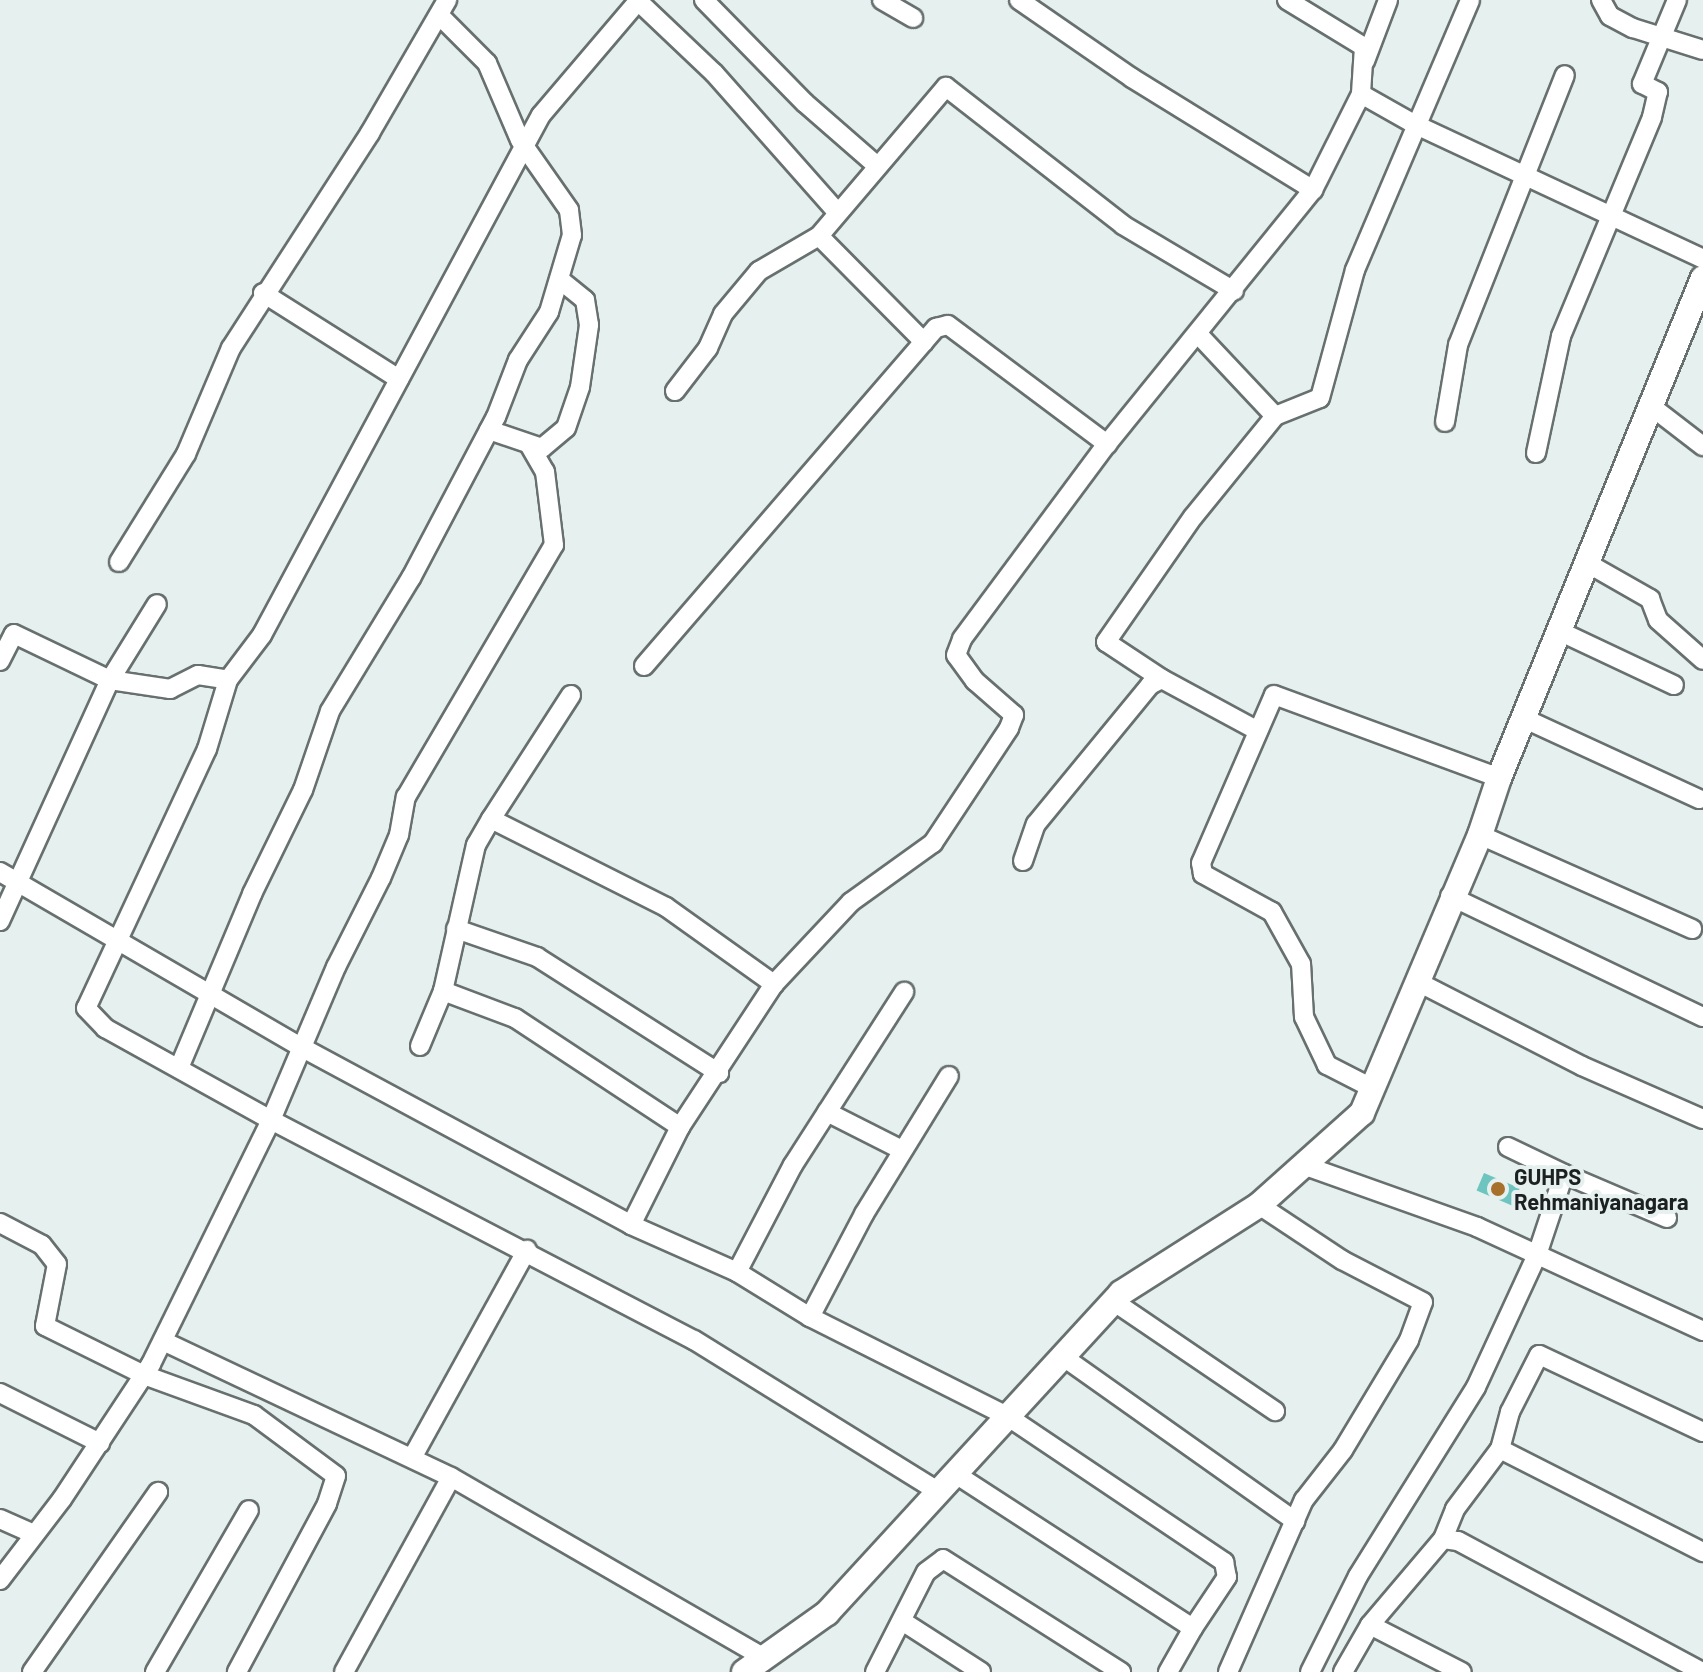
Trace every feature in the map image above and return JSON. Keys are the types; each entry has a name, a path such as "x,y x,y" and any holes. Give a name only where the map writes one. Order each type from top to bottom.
{"street":[{"path":"704,0 805,103 876,165"},
{"path":"882,0 913,18"},
{"path":"1019,0 1132,78 1313,190"},
{"path":"631,1225 680,1127 719,1073 774,984 851,902 933,843 1009,728 1014,715 975,681 956,655 962,639 1107,444 1313,190 1361,94 1364,47 1287,0"},
{"path":"1363,65 1388,0"},
{"path":"1258,731 1162,679 1106,642 1193,517 1275,416 1320,398 1355,270 1414,124 1470,0"},
{"path":"1601,0 1610,16 1661,38 1703,50"},
{"path":"1536,453 1561,336 1652,117 1658,92 1642,84 1677,0"},
{"path":"836,211 714,73 639,1 541,115 262,635 228,680 207,749 116,938 86,1008 105,1028 271,1120 527,1250 946,1482 1193,1628"},
{"path":"119,562 186,454 231,348 263,293 370,133 443,8 487,63 520,140 526,142 573,221 559,279 549,312 518,360 489,430 411,578 330,711 303,790 179,1068"},
{"path":"1445,422 1458,345 1565,75"},
{"path":"675,391 708,348 723,314 759,271 819,236 836,211 946,87 1123,225 1234,291"},
{"path":"1361,94 1414,124 1703,259"},
{"path":"819,236 924,342"},
{"path":"744,1672 827,1613 1113,1301 1259,1205 1362,1113 1450,896 1480,835 1523,718 1703,278"},
{"path":"489,430 542,448 566,428 587,353 585,300 559,279"},
{"path":"263,293 399,379"},
{"path":"644,666 924,342 948,325 1107,444"},
{"path":"1198,334 1275,416"},
{"path":"1651,406 1703,446"},
{"path":"0,1580 100,1443 163,1341 271,1120 301,1047 393,850 406,797 554,545 545,472 530,446"},
{"path":"1587,563 1650,599 1658,620 1703,660"},
{"path":"0,921 8,876 110,680 157,604"},
{"path":"1559,631 1674,685"},
{"path":"0,661 14,634 110,680 170,689 198,675 228,680"},
{"path":"1023,861 1036,824 1150,685 1162,679"},
{"path":"420,1046 443,991 476,845 571,695"},
{"path":"1372,1088 1327,1065 1304,1017 1301,964 1272,912 1203,874 1201,863 1274,695 1499,778"},
{"path":"1523,718 1699,799"},
{"path":"491,819 666,907 774,984"},
{"path":"1480,835 1692,929"},
{"path":"8,876 301,1047 631,1225 737,1272 810,1317 1007,1416 1224,1562 1227,1577 1168,1672"},
{"path":"1450,896 1703,1017"},
{"path":"456,929 537,957 719,1073"},
{"path":"1416,981 1582,1066 1703,1119"},
{"path":"443,991 515,1018 680,1127"},
{"path":"737,1272 827,1112 904,992"},
{"path":"810,1317 902,1150 949,1076"},
{"path":"827,1112 902,1150"},
{"path":"1508,1147 1667,1218"},
{"path":"1303,1165 1477,1227 1703,1331"},
{"path":"1310,1672 1358,1576 1476,1387 1537,1255 1564,1174"},
{"path":"1228,1672 1295,1521 1409,1340 1423,1302 1342,1260 1259,1205"},
{"path":"0,1223 42,1245 57,1264 45,1326 144,1375 254,1415 336,1476 327,1504 237,1672"},
{"path":"412,1458 527,1250"},
{"path":"1113,1301 1275,1411"},
{"path":"163,1341 451,1477 765,1658"},
{"path":"1343,1672 1370,1625 1443,1539 1455,1509 1500,1449 1510,1412 1539,1355 1703,1432"},
{"path":"1062,1356 1295,1521"},
{"path":"0,1393 100,1443"},
{"path":"1500,1449 1703,1552"},
{"path":"344,1672 451,1477"},
{"path":"32,1672 158,1492"},
{"path":"155,1672 249,1510"},
{"path":"0,1519 34,1534"},
{"path":"1443,1539 1458,1541 1702,1672"},
{"path":"875,1672 926,1572 943,1559 1121,1672"},
{"path":"902,1621 981,1672"},
{"path":"1370,1625 1462,1672"}],"building":[{"name":"GUHPS Rehmaniyanagara","path":"1484,1173 1520,1188 1512,1206 1477,1190"}],"place":[{"name":"GUHPS Rehmaniyanagara","path":"1498,1189"}]}
